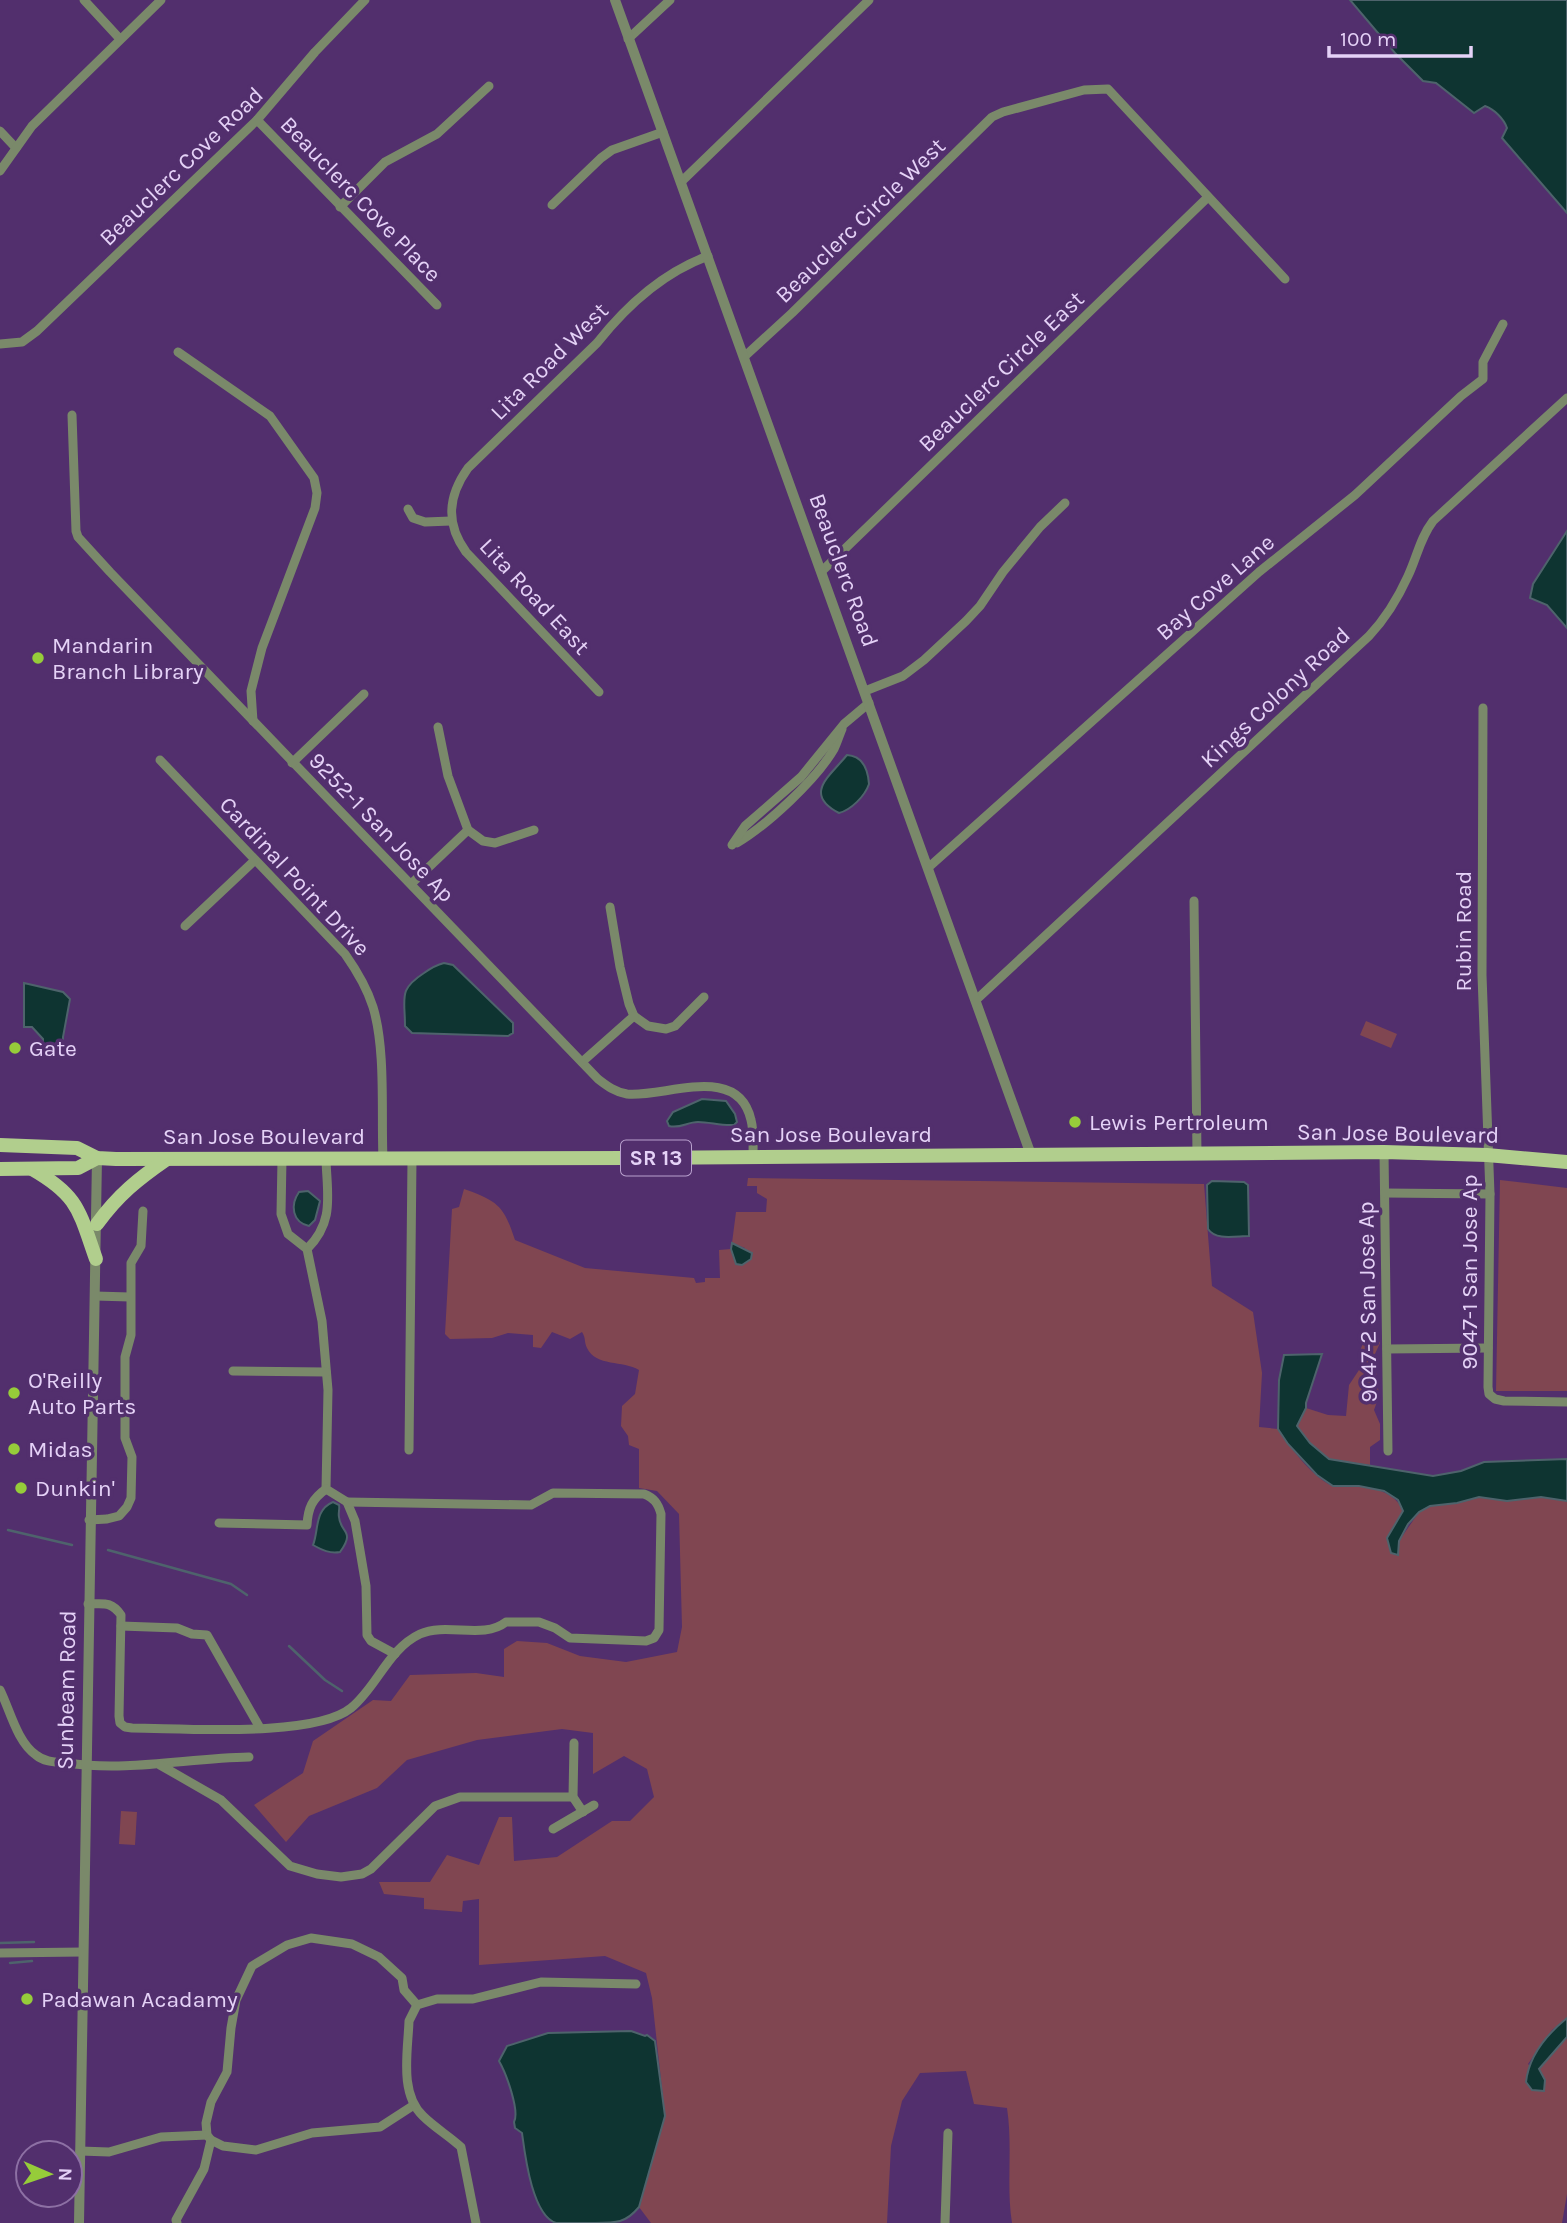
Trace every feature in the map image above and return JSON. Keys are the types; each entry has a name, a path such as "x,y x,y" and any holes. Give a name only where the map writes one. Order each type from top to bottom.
{"main road":[{"name":"San Jose Boulevard","path":"0,1145 76,1148 97,1158 412,1159 1384,1152 1487,1155 1566,1163"},
{"name":"San Jose Boulevard","path":"0,1169 78,1168 97,1158"},
{"path":"97,1224 130,1184 167,1158"},
{"path":"32,1169 68,1195 78,1209 96,1259"}],"street":[{"path":"84,0 120,39"},
{"path":"0,172 32,126 161,0"},
{"name":"Beauclerc Cove Road","path":"0,344 22,342 37,331 257,120 315,52 365,0"},
{"name":"Beauclerc Road","path":"614,0 1031,1155"},
{"path":"628,39 670,0"},
{"path":"681,182 869,0"},
{"path":"340,207 385,162 437,134 489,86"},
{"name":"Beauclerc Circle West","path":"744,356 802,304 992,117 1003,112 1084,90 1108,89 1207,198"},
{"name":"Beauclerc Cove Place","path":"257,120 437,305"},
{"path":"0,131 16,148"},
{"path":"552,205 612,150 663,132"},
{"path":"1207,198 1284,279"},
{"name":"Beauclerc Circle East","path":"822,571 1207,198"},
{"name":"Lita Road West","path":"451,521 455,490 468,468 647,291 680,267 708,256"},
{"name":"Bay Cove Lane","path":"929,867 1259,572 1355,495 1461,396 1483,379 1483,362 1503,324"},
{"path":"178,352 270,416 316,483 315,508 262,648 251,691 253,721"},
{"name":"Kings Colony Road","path":"976,1000 1369,636 1392,608 1409,575 1423,535 1433,521 1567,398"},
{"name":"9252-1 San Jose Ap","path":"72,415 78,537 292,763 608,1088 628,1094 704,1086 722,1088 733,1093 749,1113 753,1157"},
{"path":"865,691 903,676 958,629 981,606 1003,572 1040,527 1065,503"},
{"path":"408,509 413,518 425,522 451,521"},
{"name":"Lita Road East","path":"451,521 459,543 466,552 599,692"},
{"path":"292,763 364,694"},
{"path":"789,793 745,826 732,845 751,834 789,793 844,724 870,703"},
{"name":"Rubin Road","path":"1483,708 1482,975 1487,1155"},
{"path":"438,727 448,776 468,830 483,841 495,843 534,830"},
{"name":"Cardinal Point Drive","path":"160,760 345,954 366,988 378,1031 383,1159"},
{"path":"411,884 468,830"},
{"path":"185,926 255,860"},
{"path":"1194,901 1197,1154"},
{"path":"610,906 628,1004 634,1016 648,1026 666,1029 675,1026 704,997"},
{"path":"582,1062 634,1016"},
{"name":"9047-2 San Jose Ap","path":"1384,1152 1388,1451"},
{"name":"9047-1 San Jose Ap","path":"1487,1155 1490,1194 1489,1394 1504,1401 1567,1402"},
{"name":"Sunbeam Road","path":"79,2223 86,2151 83,1952 85,1766 97,1158"},
{"path":"282,1159 281,1214 288,1234 307,1249 322,1321 328,1390 326,1489"},
{"path":"307,1249 319,1237 327,1215 326,1159"},
{"path":"409,1450 412,1159"},
{"path":"1385,1193 1490,1194"},
{"path":"89,1520 107,1520 119,1516 131,1497 132,1457 125,1438 125,1357 131,1335 131,1263 141,1246 142,1211"},
{"path":"95,1296 130,1297"},
{"path":"1387,1349 1488,1348"},
{"path":"233,1371 326,1372"},
{"path":"88,1604 115,1606 121,1615 119,1716 120,1723 125,1727 260,1728 303,1726 325,1721 349,1710 395,1654 415,1636 428,1631 496,1630 506,1622 540,1622 570,1638 646,1641 654,1638 660,1622 661,1514 659,1505 644,1494 553,1493 531,1505 347,1502 326,1489"},
{"path":"219,1523 307,1525 309,1506 316,1496 326,1489"},
{"path":"347,1502 355,1521 363,1560 367,1635 371,1641 395,1654"},
{"path":"121,1626 177,1628 192,1634 207,1635 260,1728"},
{"path":"0,1690 3,1704 23,1740 37,1756 52,1762 85,1766 160,1765 248,1757"},
{"path":"574,1743 573,1797 583,1812"},
{"path":"160,1765 221,1800 290,1866 317,1874 341,1877 371,1870 435,1806 460,1797 573,1797"},
{"path":"553,1829 594,1805"},
{"path":"177,2223 176,2220 204,2169 209,2137 206,2123 211,2102 227,2072 236,2000 253,1966 287,1945 311,1938 352,1944 379,1958 401,1978 404,1990 417,2005"},
{"path":"0,1953 83,1952"},
{"path":"476,2223 461,2147 423,2116 414,2105 408,2089 409,2021 417,2005 437,1998 473,1999 541,1982 636,1984"},
{"path":"86,2151 109,2152 161,2137 209,2137 240,2149 256,2150 312,2133 380,2127 414,2105"},
{"path":"945,2223 948,2133"}],"shaded area":[{"path":"1350,0 1567,0 1567,213 1502,138 1507,128 1492,109 1485,106 1474,113 1436,83 1423,81"},
{"path":"1567,531 1567,628 1547,605 1530,598 1533,584"},
{"path":"847,755 861,761 869,784 857,802 839,813 828,806 821,792 827,778"},
{"path":"444,963 453,965 513,1023 513,1033 508,1036 412,1033 405,1026 404,1001 410,984"},
{"path":"24,983 63,992 70,999 63,1037 63,1042 69,1048 67,1055 43,1056 43,1039 32,1027 24,1027"},
{"path":"1366,1021 1397,1034 1391,1048 1360,1035"},
{"path":"702,1099 726,1101 737,1122 734,1125 698,1122 669,1126 667,1121 673,1112"},
{"path":"748,1178 1204,1184 1212,1286 1253,1312 1262,1373 1259,1427 1278,1429 1308,1467 1330,1485 1368,1487 1395,1499 1404,1511 1388,1538 1399,1541 1419,1512 1430,1506 1479,1497 1507,1501 1541,1497 1567,1501 1567,2018 1552,2030 1528,2064 1545,2080 1539,2069 1567,2037 1567,2194 1562,2223 1012,2223 1007,2108 974,2104 966,2071 920,2073 902,2101 891,2146 887,2223 651,2223 639,2207 665,2116 652,1998 646,1973 605,1956 479,1965 479,1899 463,1901 462,1912 424,1909 424,1898 384,1894 379,1882 430,1882 447,1855 479,1865 499,1817 512,1817 514,1861 557,1857 612,1821 630,1821 654,1797 647,1769 624,1756 593,1774 593,1733 562,1729 477,1740 407,1760 377,1788 309,1816 286,1842 254,1805 303,1773 313,1741 373,1700 391,1701 410,1675 476,1673 504,1677 504,1649 517,1641 547,1643 580,1656 626,1662 677,1652 682,1627 679,1514 657,1491 639,1488 639,1449 629,1445 628,1436 621,1426 622,1406 635,1394 639,1370 603,1361 591,1354 582,1332 570,1339 552,1332 541,1348 533,1347 533,1335 508,1333 492,1338 450,1339 445,1334 452,1209 459,1207 464,1189 485,1197 498,1206 507,1219 515,1240 585,1268 694,1278 696,1283 705,1282 705,1278 720,1278 719,1250 731,1249 736,1264 745,1248 732,1243 736,1212 766,1212 767,1199 757,1193 757,1186 747,1186"},
{"path":"1500,1180 1567,1188 1567,1391 1496,1391"},
{"path":"1212,1181 1244,1182 1248,1185 1249,1236 1221,1236 1208,1229 1207,1185"},
{"path":"308,1191 320,1201 315,1220 309,1226 299,1221 294,1212 294,1202 299,1192"},
{"path":"732,1243 752,1253 751,1259 742,1265 736,1264 731,1249"},
{"path":"1374,1331 1380,1343 1374,1356 1379,1396 1374,1410 1380,1424 1380,1440 1370,1447 1370,1465 1329,1459 1310,1443 1297,1426 1306,1408 1328,1415 1346,1416 1349,1385 1359,1370 1360,1351 1366,1335"},
{"path":"1322,1354 1306,1408 1297,1426 1310,1443 1329,1459 1433,1476 1461,1471 1484,1462 1567,1459 1567,1501 1541,1497 1507,1501 1479,1497 1430,1506 1419,1512 1408,1524 1399,1541 1398,1555 1391,1553 1387,1538 1403,1511 1398,1500 1384,1491 1359,1486 1333,1486 1317,1475 1278,1429 1279,1380 1284,1355"},
{"path":"333,1502 339,1505 340,1522 347,1535 340,1552 326,1551 313,1545 320,1515"},
{"path":"121,1811 137,1812 135,1845 119,1844"},
{"path":"1567,2018 1567,2037 1539,2069 1545,2080 1544,2091 1532,2090 1526,2082 1535,2054 1552,2031"},
{"path":"631,2031 647,2035 655,2041 665,2116 639,2207 630,2216 615,2222 556,2223 548,2218 535,2197 522,2133 515,2128 511,2092 499,2061 507,2046 548,2033"}],"waterway":[{"path":"8,1530 72,1545"},
{"path":"108,1550 231,1584 247,1595"},
{"path":"289,1646 325,1680 342,1691"},
{"path":"0,1943 34,1942"},
{"path":"10,1963 32,1961"}],"place":[{"name":"Mandarin Branch Library","path":"38,658"},
{"name":"Gate","path":"15,1048"},
{"name":"Lewis Pertroleum","path":"1075,1122"},
{"name":"O'Reilly Auto Parts","path":"14,1393"},
{"name":"Midas","path":"14,1449"},
{"name":"Dunkin'","path":"21,1488"},
{"name":"Padawan Acadamy","path":"27,1999"}]}
